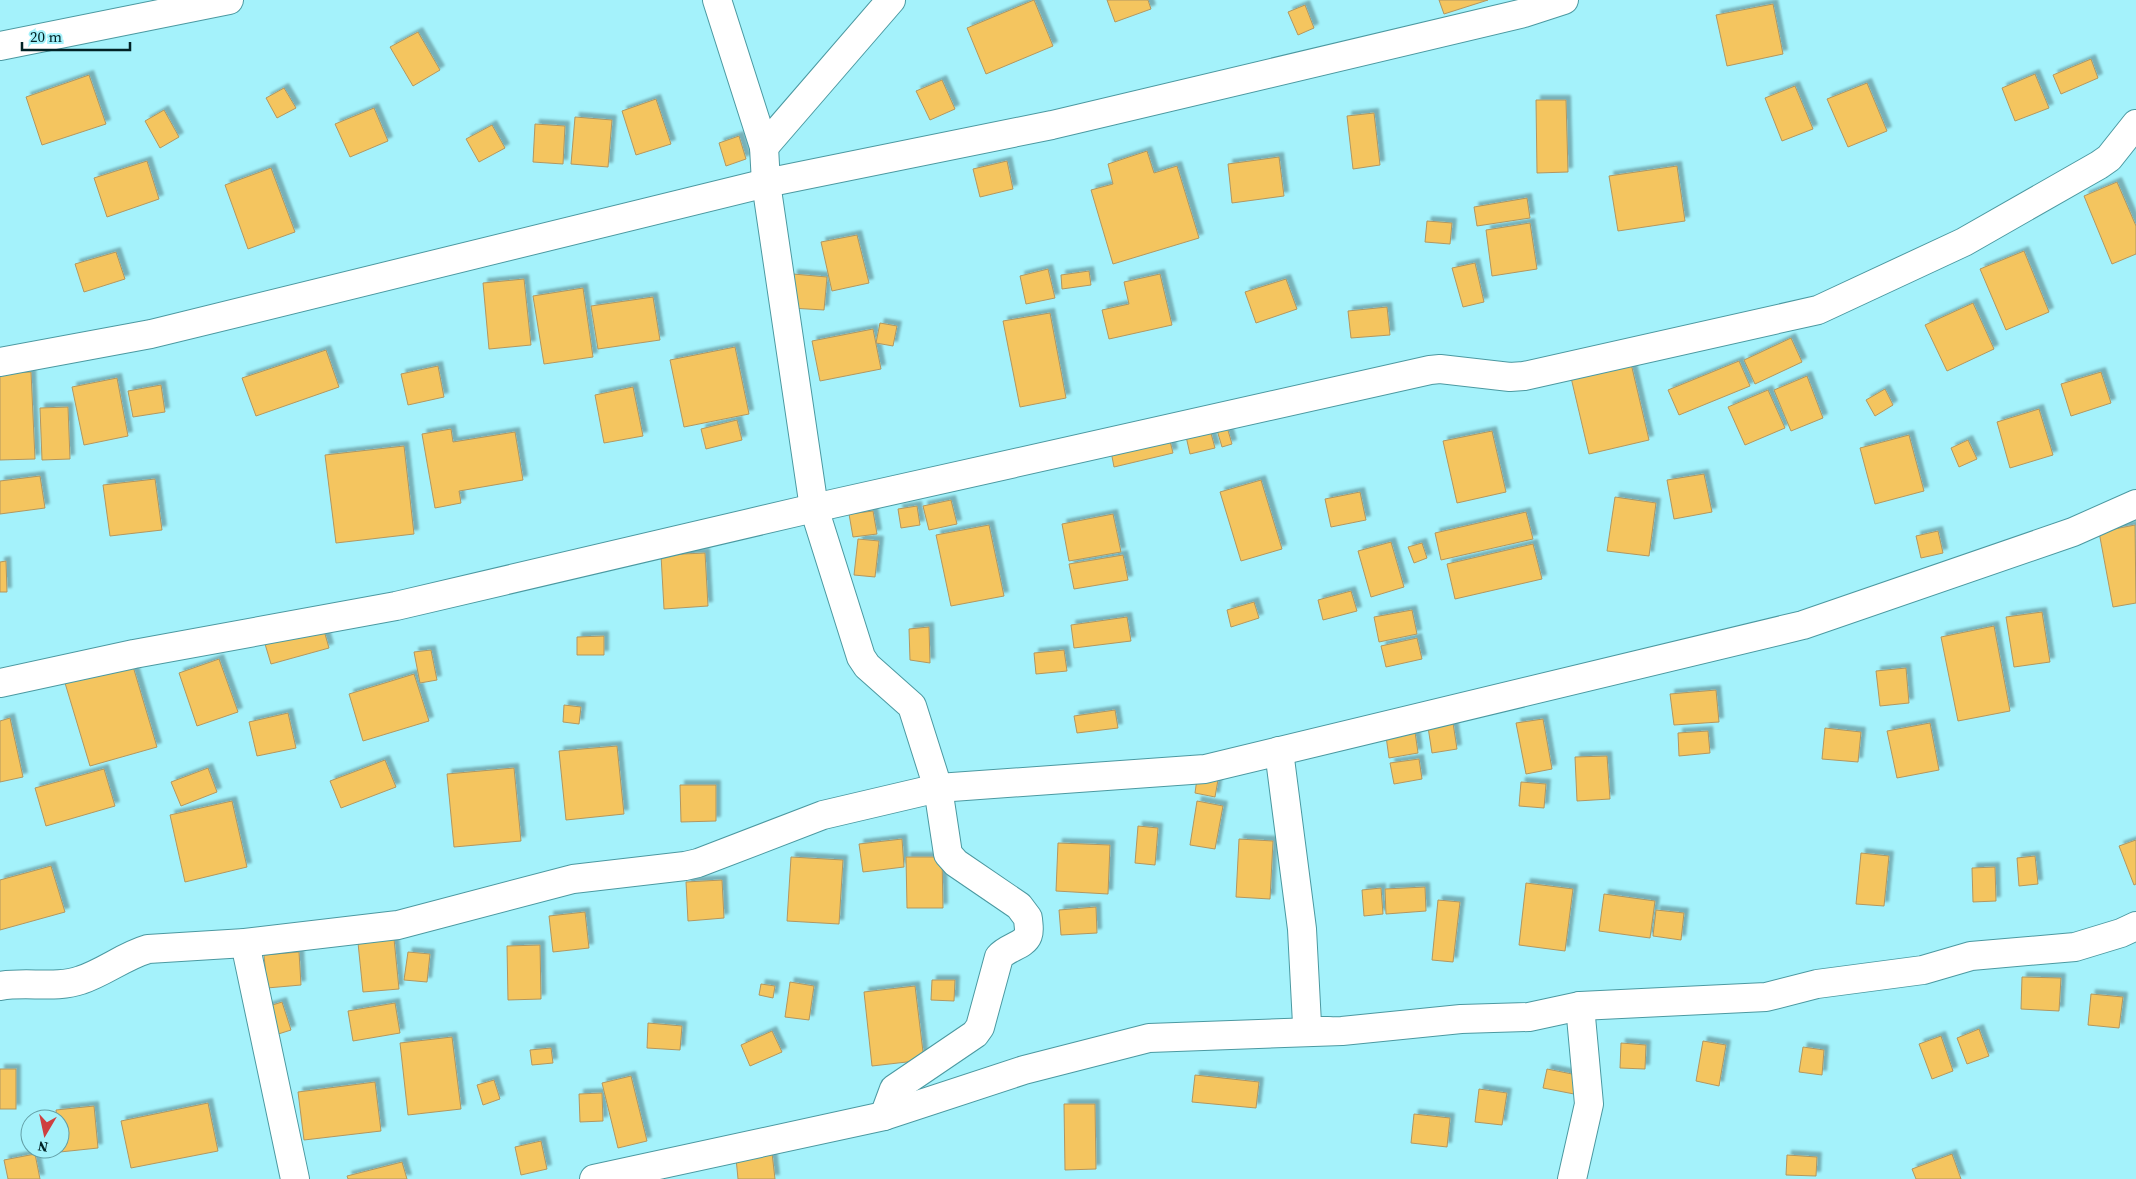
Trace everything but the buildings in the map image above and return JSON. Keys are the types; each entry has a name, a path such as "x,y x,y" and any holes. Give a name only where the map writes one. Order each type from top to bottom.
{"street":[{"path":"0,46 229,0"},
{"path":"717,0 764,147 766,183 814,508 861,657 867,666 912,706 938,788 948,854 956,863 1019,906 1028,918 1028,935 1020,944 1005,950 999,957 980,1027 975,1034 894,1089 884,1116"},
{"path":"764,147 891,0"},
{"path":"0,362 151,334 766,183 1052,125 1524,13 1564,0"},
{"path":"0,683 134,654 396,606 814,508 1430,370 1440,369 1510,377 1524,376 1818,310 1964,242 2099,165 2109,158 2136,124"},
{"path":"0,986 82,980 138,952 148,949 245,943 398,925 572,879 698,863 823,815 938,788 1205,769 1803,625 2073,532 2136,504"},
{"path":"1278,751 1302,929 1307,1024 1311,1030 1342,1031"},
{"path":"594,1179 884,1116 1024,1070 1149,1038 1342,1031 1461,1019 1529,1016 1580,1006 1766,996 1817,984 1923,970 1971,956 2074,947 2121,934 2136,926"},
{"path":"245,943 295,1179"},
{"path":"1572,1179 1589,1104 1580,1006"}]}
